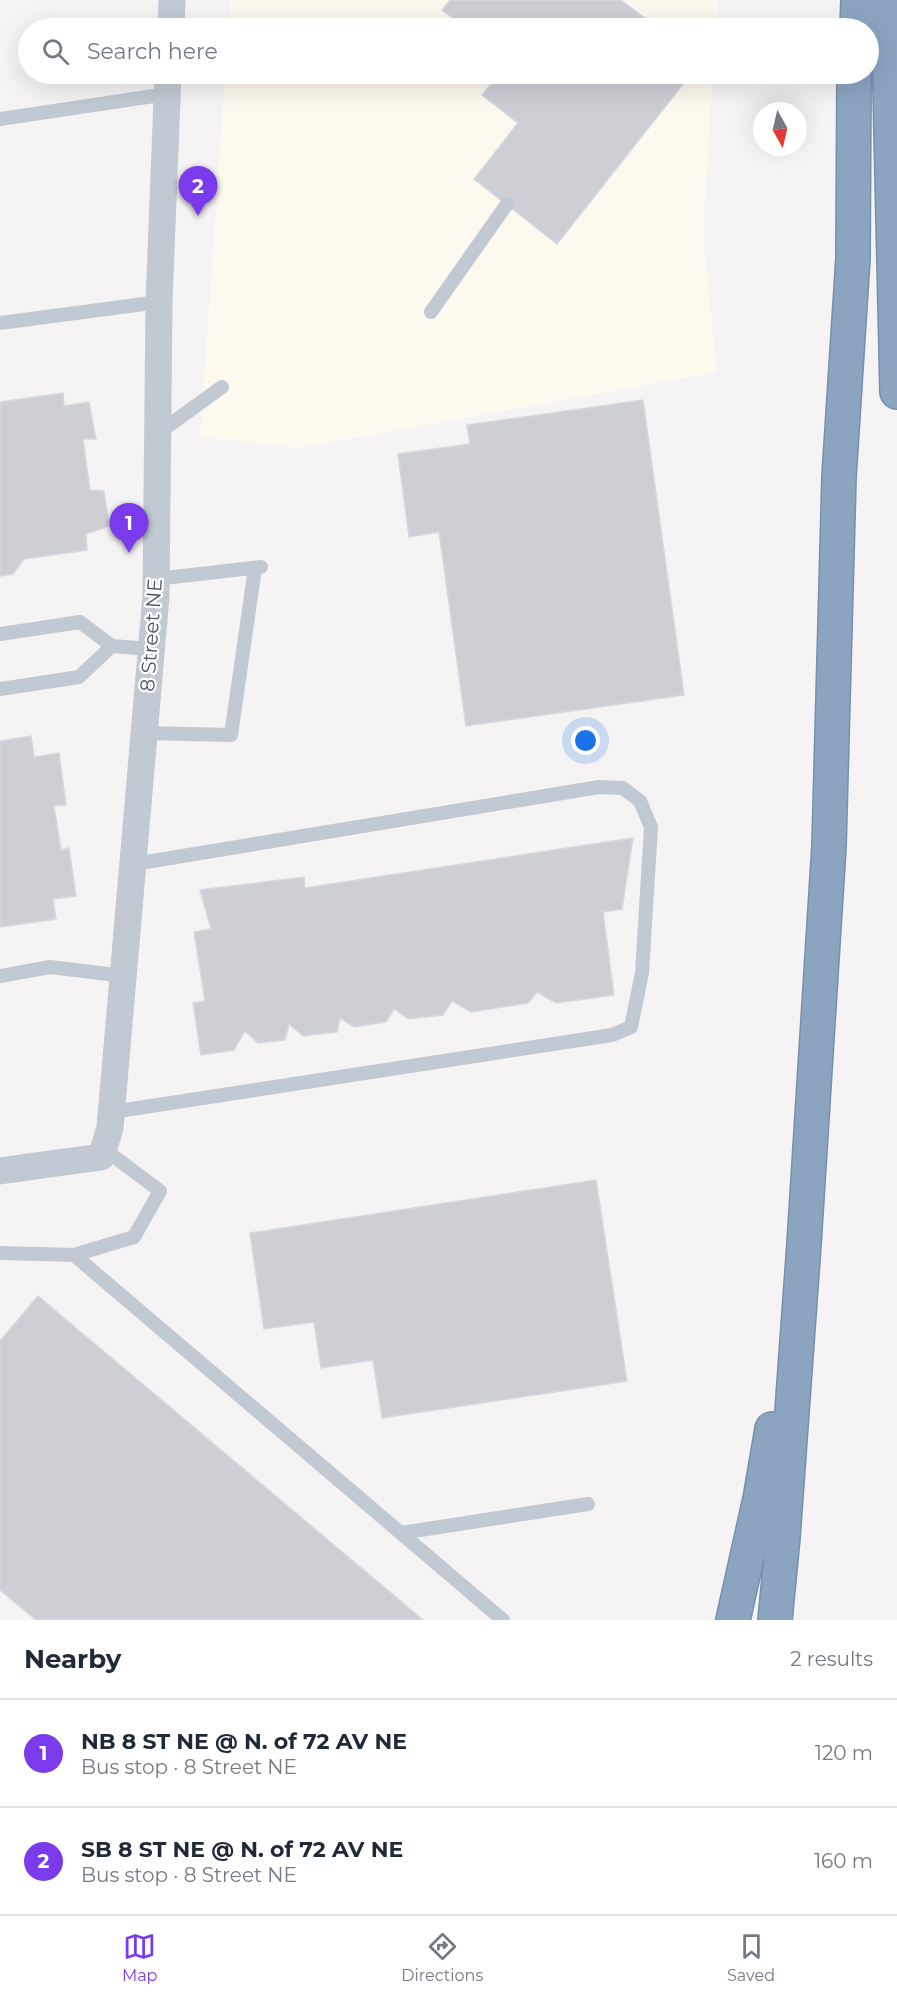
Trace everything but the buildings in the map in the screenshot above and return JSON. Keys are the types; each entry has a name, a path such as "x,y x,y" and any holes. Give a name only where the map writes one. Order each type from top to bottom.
{"highway":[{"path":"857,18 858,0"},
{"path":"888,0 897,392"},
{"path":"774,1620 783,1537 804,1244 829,846 839,477 853,258 854,84"},
{"path":"734,1620 760,1499 804,1244"}],"street":[{"path":"171,18 172,0"},
{"name":"8 Street NE","path":"102,1153 110,1128 112,1112 156,579 159,302 168,84"},
{"path":"0,1172 102,1153"}],"lane":[{"path":"0,119 168,84"},
{"path":"431,312 507,204"},
{"path":"0,323 159,302"},
{"path":"157,434 222,387"},
{"path":"144,733 231,735 258,567 156,579"},
{"path":"0,634 80,622 112,646 151,649"},
{"path":"0,689 79,676 112,646"},
{"path":"112,1112 612,1035 631,1027 642,973 651,827 640,801 623,788 599,787 134,864"},
{"path":"0,976 50,967 124,976"},
{"path":"0,1254 74,1255 134,1237 160,1191 102,1153"},
{"path":"74,1255 503,1620"},
{"path":"401,1533 588,1504"}],"shaded area":[{"path":"230,0 718,0 717,18 229,18"},
{"path":"224,84 712,84 703,233 717,372 301,448 200,437"}],"place":[{"name":"SB 8 ST NE @ N. of 72 AV NE","path":"198,216"},
{"name":"NB 8 ST NE @ N. of 72 AV NE","path":"129,553"}]}
